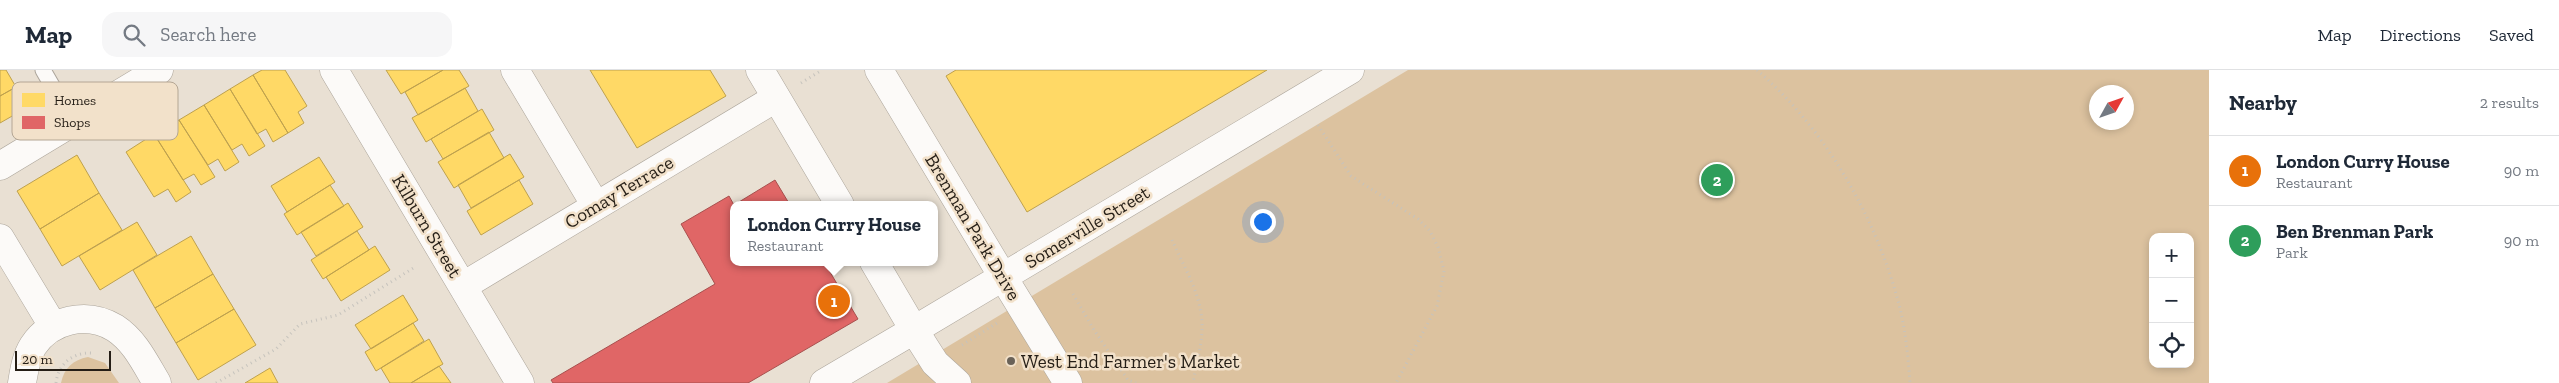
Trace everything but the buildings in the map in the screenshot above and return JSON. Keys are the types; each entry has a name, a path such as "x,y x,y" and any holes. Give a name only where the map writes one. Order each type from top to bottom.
{"street":[{"path":"139,82 159,70"},
{"name":"Kilburn Street","path":"334,70 520,383"},
{"path":"515,70 596,206"},
{"path":"760,70 838,201"},
{"name":"Brenman Park Drive","path":"879,70 1068,383"},
{"name":"Somerville Street","path":"824,383 1302,99 1322,77 1350,70"},
{"name":"Comay Terrace","path":"463,286 776,98"},
{"path":"0,166 43,140"},
{"path":"0,238 53,326"},
{"path":"876,266 935,363 957,383"},
{"path":"22,383 26,360 32,347 53,326 76,319 88,319 115,328 137,349 157,383"}],"lane":[{"path":"43,70 50,82"}],"path":[{"path":"1757,70 1795,108 1817,136 1839,168 1882,249 1898,298 1907,348 1910,383"},
{"path":"1302,99 1351,176 1418,219 1430,231 1438,247 1444,271 1437,306 1396,383"},
{"path":"1172,240 1194,291 1201,313 1202,336 1193,383"},
{"path":"216,383 276,348 300,324 338,315 441,250"},
{"path":"1073,294 1094,330 1128,380 1136,383"},
{"path":"961,346 1000,321"},
{"path":"56,383 60,370 70,358 84,353 99,355"}],"shaded area":[{"path":"1408,70 2209,70 2209,383 887,383"},
{"path":"88,357 105,363 119,383 61,383 64,373 70,366 78,360"}],"place":[{"name":"Ben Brenman Park","path":"1717,180"},
{"name":"London Curry House","path":"834,301"},
{"name":"West End Farmer's Market","path":"1011,361"}]}
